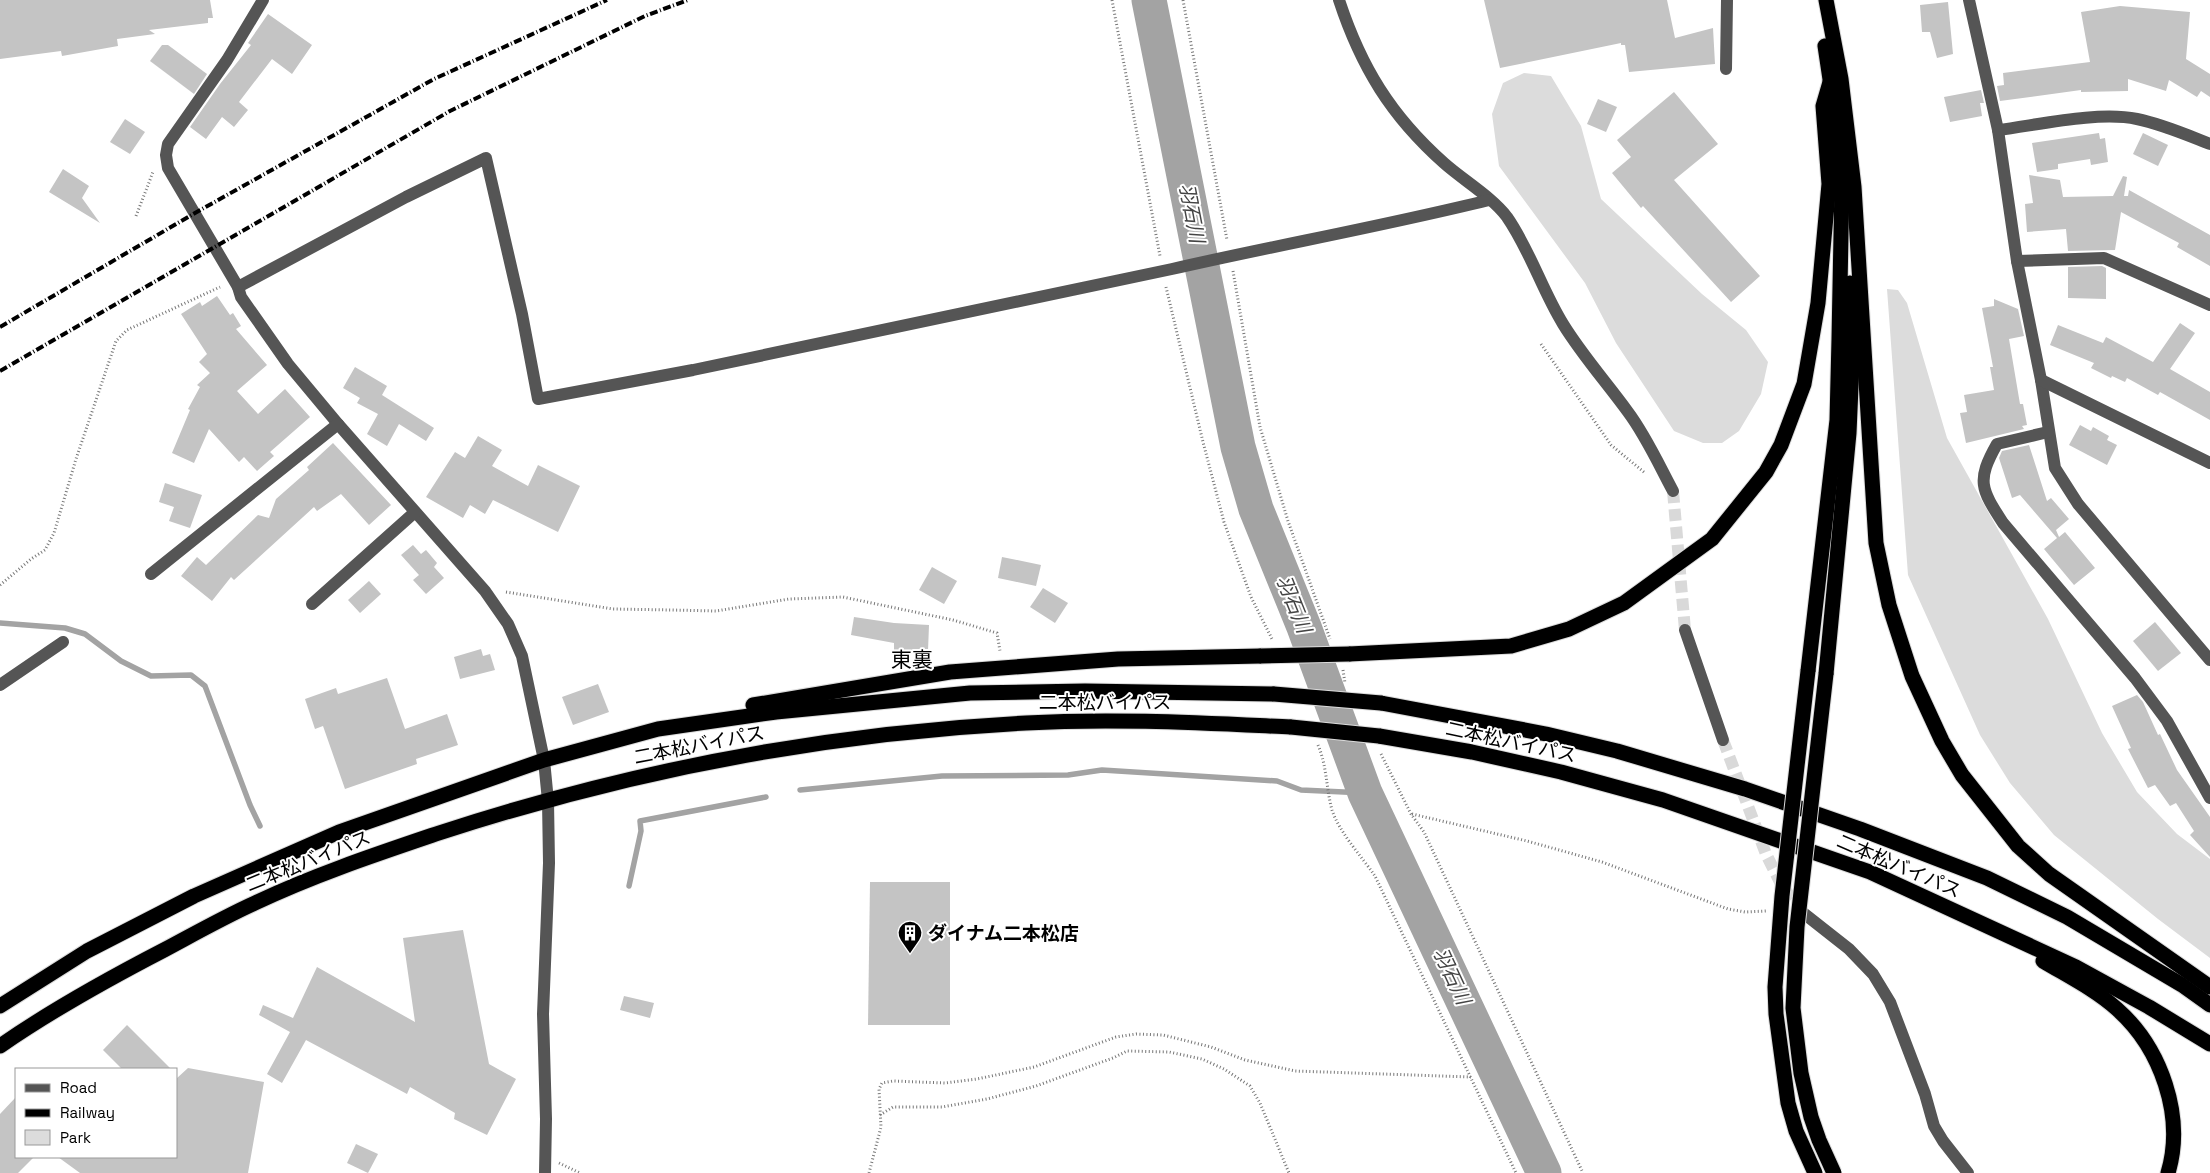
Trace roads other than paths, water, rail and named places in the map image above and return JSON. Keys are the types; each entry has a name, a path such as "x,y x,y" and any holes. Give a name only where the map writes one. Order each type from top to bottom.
{"highway":[{"path":"1815,1173 1796,1132 1788,1103 1776,1014 1776,987 1782,896 1837,420 1842,183 1838,133 1818,0"},
{"path":"1826,0 1841,79 1854,187 1876,543 1889,605 1912,676 1942,740 1962,775 2018,846 2049,874 2210,987"},
{"path":"658,729 725,710 950,672 1118,659 1262,656 1346,660 1511,646 1569,629 1624,603 1712,539 1766,472 1781,445 1804,384 1818,303 1829,184 1822,106 1830,82"},
{"path":"1834,1173 1819,1140 1809,1108 1801,1073 1793,1008 1797,927 1826,674 1849,433 1853,341 1849,226 1854,187"},
{"name":"二本松バイパス","path":"0,1006 87,952 204,892 339,832 544,760 658,729 776,712 970,693 1085,692 1274,694 1381,703 1546,734 1617,751 1745,788 1860,829 1987,878 2067,917 2182,985 2210,1005"},
{"name":"二本松バイパス","path":"0,1046 111,978 255,903 365,858 482,819 607,784 721,760 888,734 1026,723 1135,720 1291,727 1380,736 1472,752 1561,772 1663,800 1870,872 2076,967 2149,1007 2210,1044"},
{"path":"1985,924 2117,1009 2137,1031 2160,1072 2170,1101 2174,1134 2172,1160 2168,1173"}],"street":[{"path":"263,0 227,60 176,130 168,144 166,155 168,168 236,283 241,297 288,364 338,424 485,591 508,624 522,656 544,760 548,801 549,863 543,1014 546,1119 545,1173"},
{"path":"1338,0 1355,43 1376,85 1390,106 1418,139 1506,215 1563,324 1630,414 1671,487"},
{"path":"1726,69 1727,0"},
{"path":"1968,0 1998,130 2017,261 2041,380 2055,468 2078,504 2210,660"},
{"path":"1998,130 2090,118 2136,119 2210,144"},
{"path":"236,283 486,158 522,314 538,399 693,370 1228,256 1295,244 1489,200"},
{"path":"2017,261 2104,258 2210,305"},
{"path":"2041,380 2210,463"},
{"path":"151,574 338,424"},
{"path":"2048,432 1997,444 1982,474 1987,499 2003,523 2135,678 2167,721 2210,798"},
{"path":"312,604 415,512"},
{"path":"1685,630 1723,740"},
{"path":"0,685 63,642"},
{"path":"1802,912 1849,950 1873,974 1890,1002 1925,1094 1934,1126 1968,1173"}],"waterway":[{"name":"羽石川","path":"1149,0 1238,447 1256,509 1304,627 1365,793 1544,1173"},
{"path":"0,623 65,628 85,634 121,661 151,676 191,675 205,686 250,805 260,826"},
{"path":"800,790 942,776 1068,775 1102,770 1277,781 1301,790 1365,793"},
{"path":"629,886 641,831 640,821 766,797"}],"tunnel":[{"path":"1673,491 1685,630"},
{"path":"1723,740 1766,854 1782,886 1802,912"}],"railway":[{"path":"0,327 195,213 434,79 607,0"},
{"path":"0,371 450,111 645,16 688,0"}],"place":[{"name":"ダイナム二本松店","path":"910,954"}],"district":[{"name":"東裏","path":"912,659"}]}
